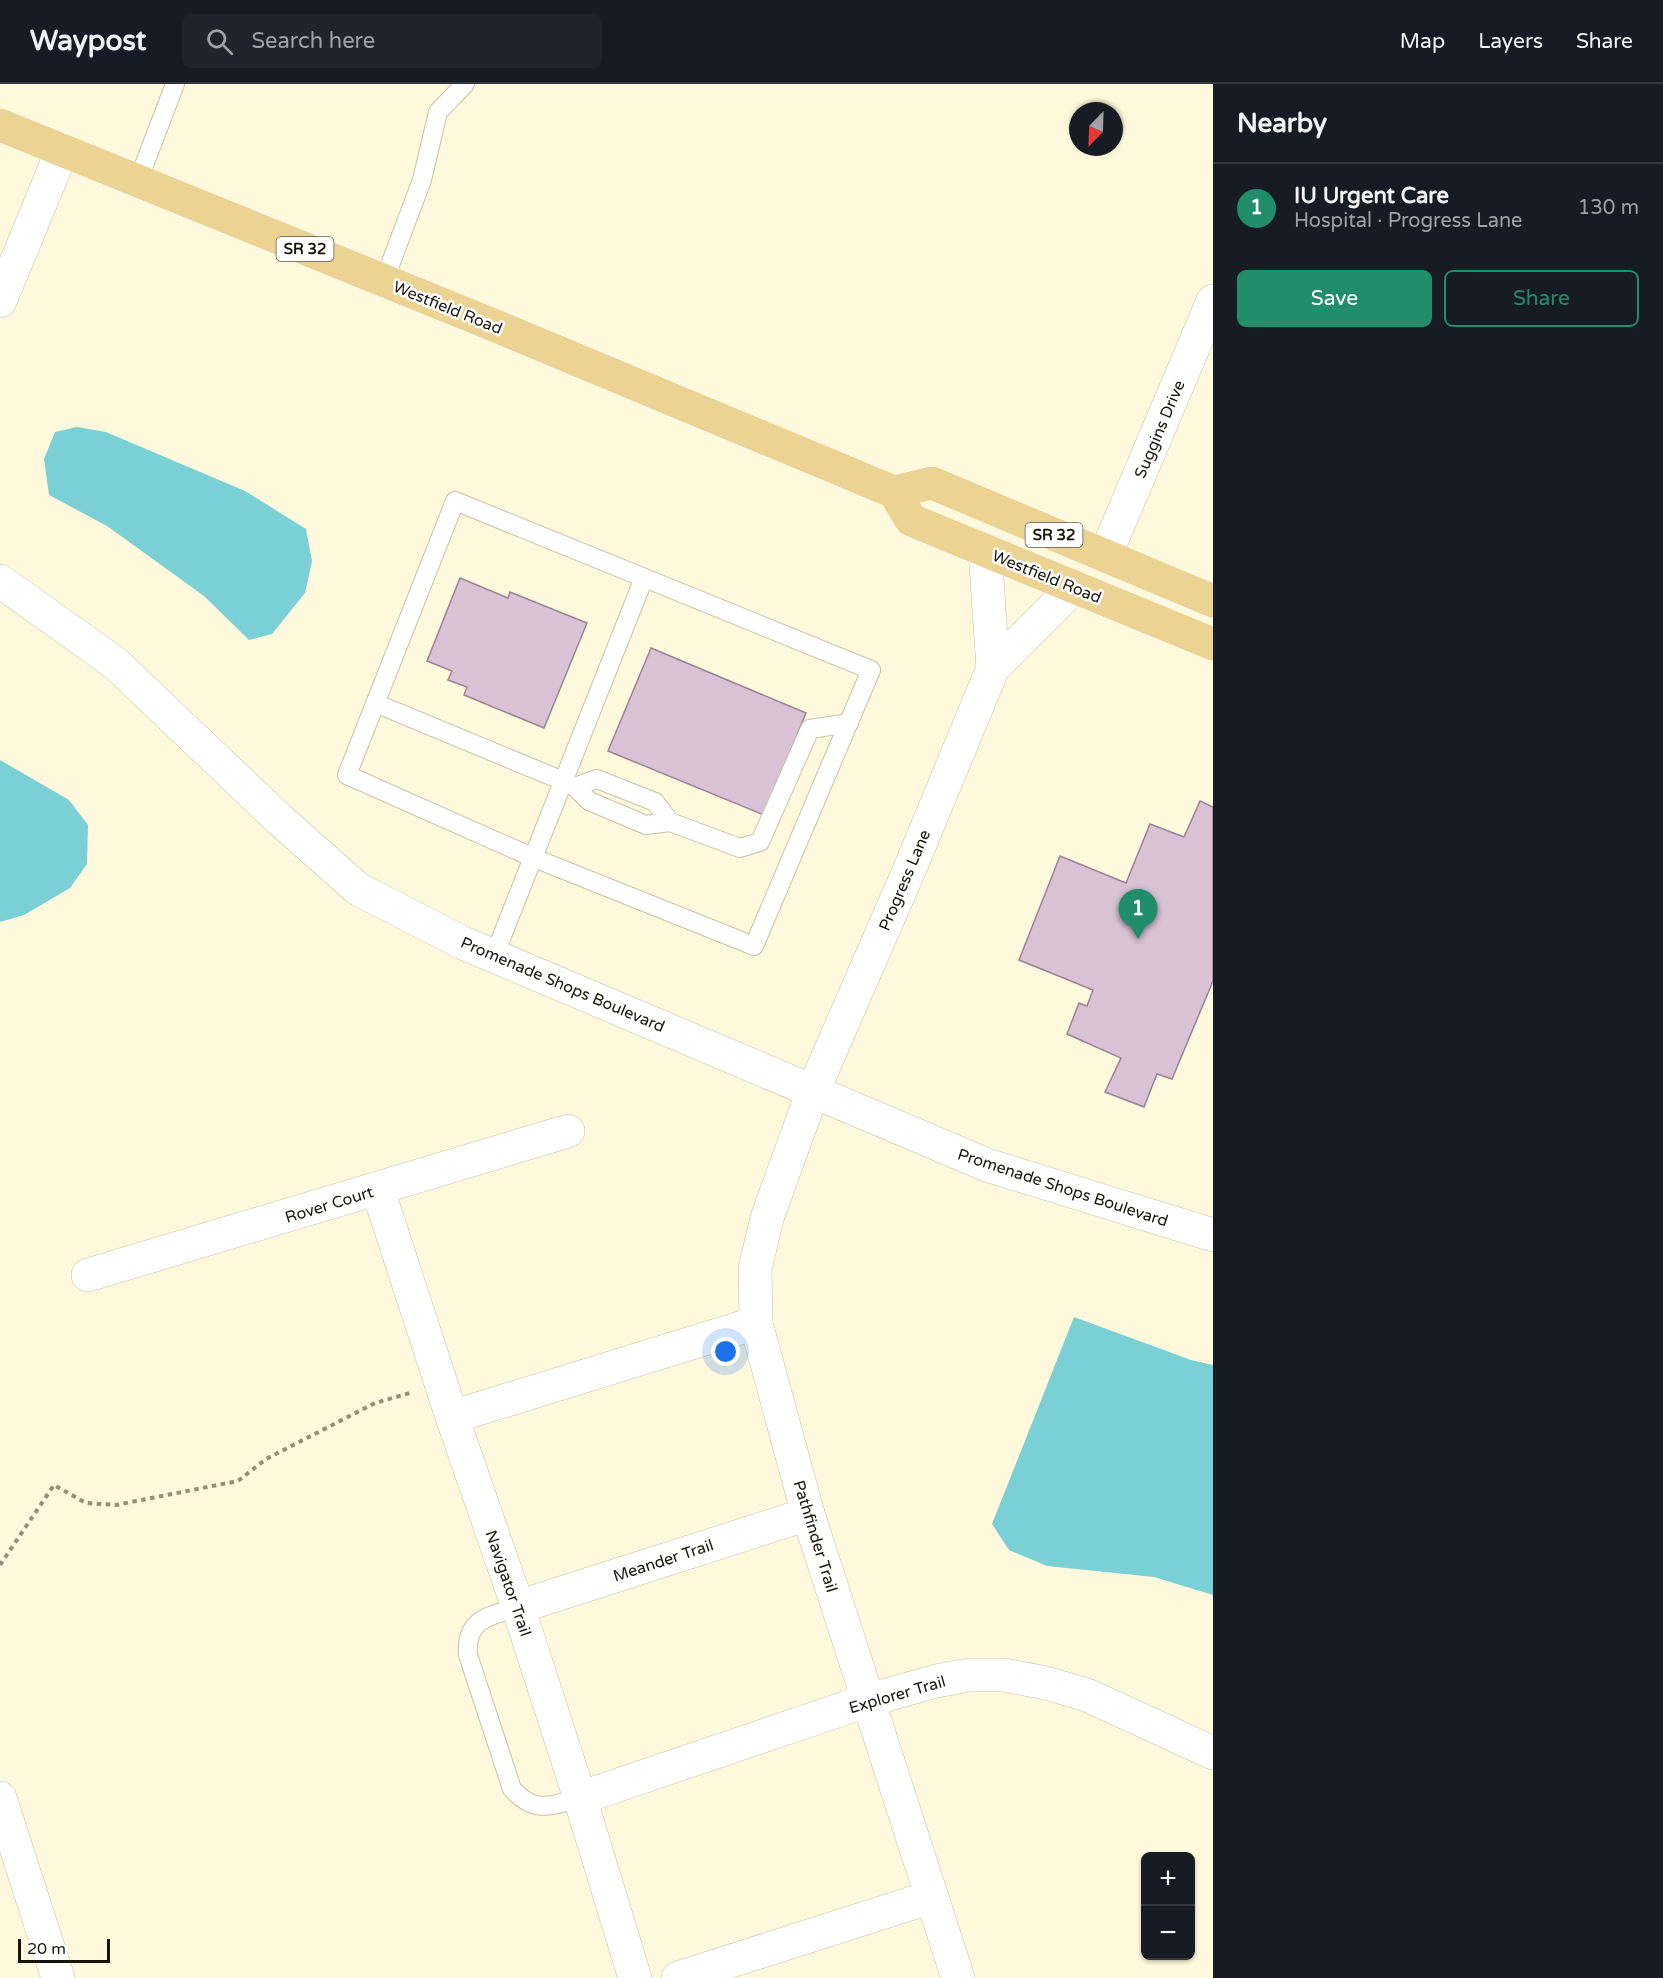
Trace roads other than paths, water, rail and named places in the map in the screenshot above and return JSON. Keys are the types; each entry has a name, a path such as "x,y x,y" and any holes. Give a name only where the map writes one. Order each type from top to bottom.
{"main road":[{"name":"Westfield Road","path":"0,125 384,280 894,492 911,520 1213,644"},
{"name":"SR 32","path":"894,492 932,483 1213,601"}],"street":[{"path":"0,301 62,151"},
{"name":"Suggins Drive","path":"1105,556 1213,302"},
{"path":"985,550 993,668"},
{"name":"Promenade Shops Boulevard","path":"0,582 115,663 279,819 358,889 463,943 987,1165 1213,1235"},
{"path":"993,668 1074,587"},
{"name":"Progress Lane","path":"813,1091 908,873 993,668"},
{"name":"Pathfinder Trail","path":"813,1091 764,1228 754,1269 756,1323 808,1514 958,1978"},
{"name":"Rover Court","path":"88,1275 378,1190 568,1131"},
{"name":"Navigator Trail","path":"378,1190 452,1417 518,1607 635,1978"},
{"path":"452,1417 756,1323"},
{"name":"Meander Trail","path":"518,1607 808,1514"},
{"name":"Explorer Trail","path":"580,1798 869,1700 936,1681 969,1675 1004,1675 1046,1683 1087,1695 1213,1754"},
{"path":"0,1798 58,1978"},
{"path":"678,1978 931,1897"}],"lane":[{"path":"138,181 175,84"},
{"path":"384,280 422,180 438,112 465,84"},
{"path":"455,501 644,578 871,670 754,946 534,858 347,775 455,501"},
{"path":"494,956 534,858 569,784 644,578"},
{"path":"375,703 569,784 589,801 646,825 670,822 740,848 760,842 810,729 849,723"},
{"path":"518,1607 482,1618 475,1626 467,1644 468,1655 512,1789 532,1806 547,1807 580,1798"}],"water":[{"path":"77,427 106,432 245,491 306,529 312,561 305,593 272,634 249,640 204,596 107,526 49,495 44,459 55,432"},
{"path":"0,760 69,800 88,825 87,864 70,888 24,915 0,922"},
{"path":"1074,1317 1191,1360 1213,1365 1213,1595 1154,1577 1047,1566 1009,1550 992,1524"}],"place":[{"name":"IU Urgent Care","path":"1138,939"}]}
